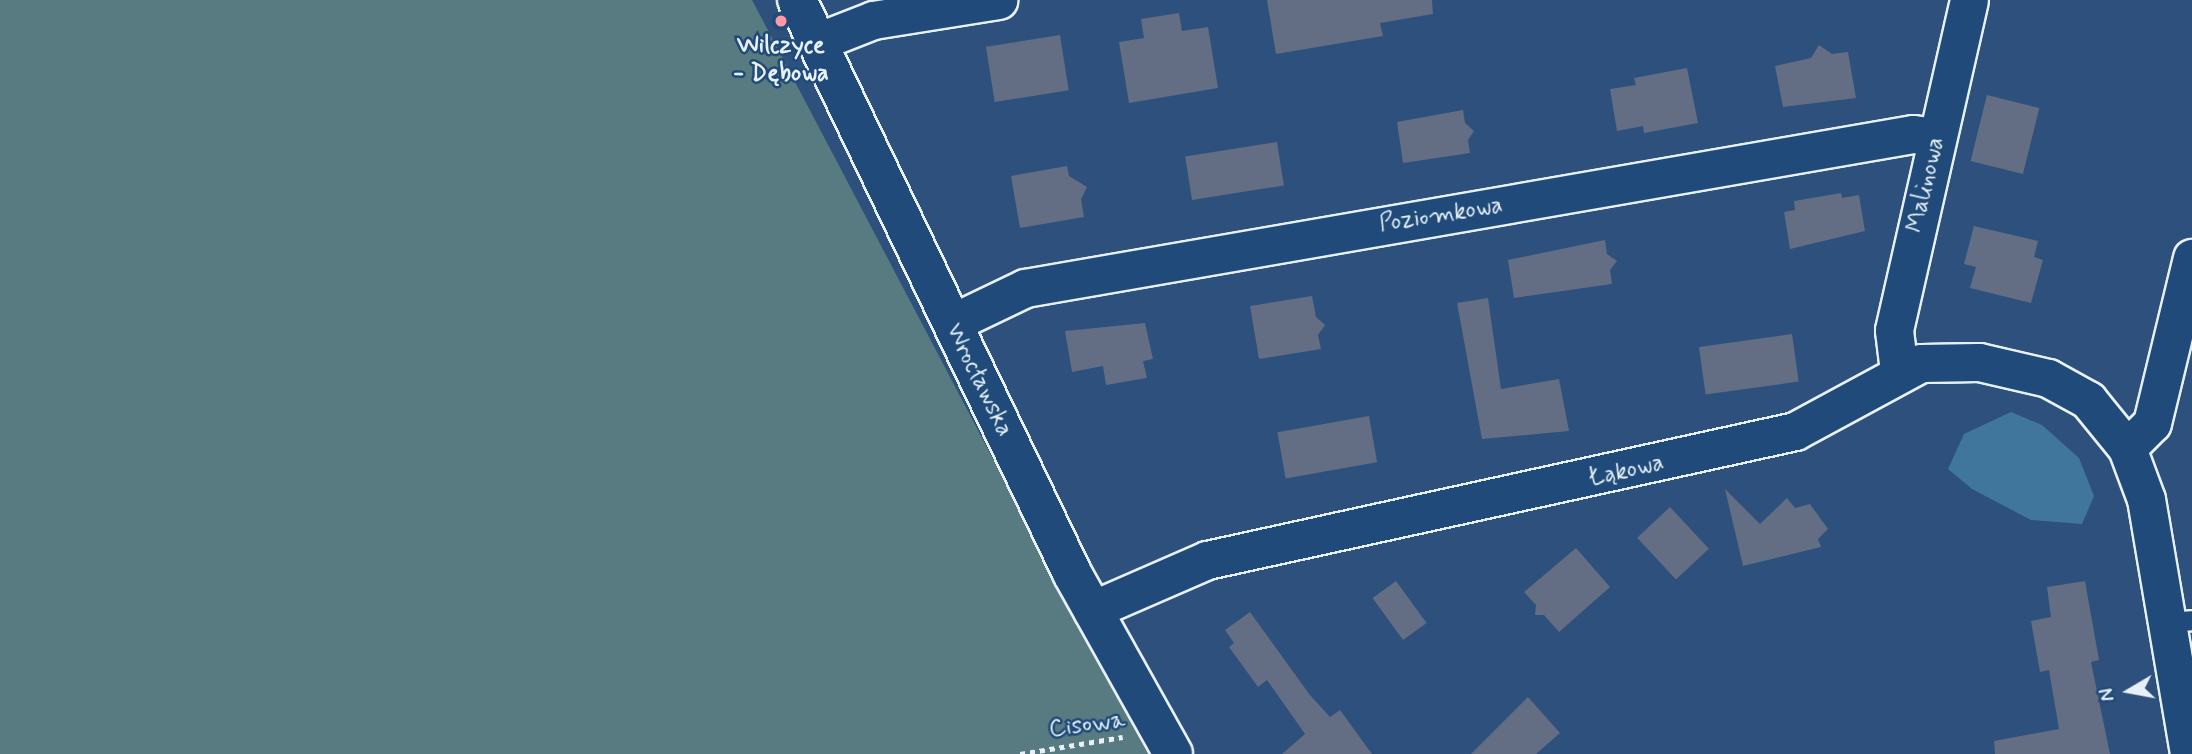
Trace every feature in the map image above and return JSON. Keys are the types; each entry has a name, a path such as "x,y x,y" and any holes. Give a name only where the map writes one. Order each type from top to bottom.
{"street":[{"name":"Wrocławska","path":"797,0 1092,610 1165,741"},
{"path":"817,42 873,20 998,0"},
{"name":"Malinowa","path":"1899,372 1894,330 1969,0"},
{"name":"Poziomkowa","path":"952,323 1025,288 1913,134 1937,137"},
{"path":"2127,448 2152,423 2183,350 2192,258"},
{"name":"Łąkowa","path":"1092,610 1207,560 1795,430 1899,372 1921,363 1961,360 2048,378 2088,400 2127,448 2146,499 2179,621 2189,754"}],"path":[{"name":"Cisowa","path":"1020,754 1147,734 1165,741"}],"green space":[{"path":"0,0 752,0 1148,754 0,754"}],"water":[{"path":"2011,412 2042,425 2079,458 2094,496 2082,524 2031,520 1972,489 1948,469 1964,434"}],"building":[{"path":"1267,0 1432,0 1433,14 1380,23 1383,36 1276,54"},
{"path":"1179,13 1182,31 1208,27 1218,88 1129,103 1119,42 1144,38 1141,19"},
{"path":"1060,35 1069,90 995,102 986,47"},
{"path":"1819,45 1832,54 1848,52 1856,98 1783,107 1775,66 1811,58"},
{"path":"1687,68 1698,123 1644,133 1643,126 1617,131 1610,89 1636,85 1634,78"},
{"path":"1987,95 2039,108 2023,174 1971,161"},
{"path":"1463,110 1465,123 1474,131 1468,140 1470,153 1403,163 1397,122"},
{"path":"1277,142 1284,185 1192,200 1185,157"},
{"path":"1067,166 1069,176 1087,187 1081,199 1084,217 1020,228 1011,176"},
{"path":"1841,193 1842,198 1859,195 1865,231 1790,249 1784,212 1795,210 1794,201"},
{"path":"1974,226 2038,241 2034,257 2043,260 2031,303 1970,288 1976,267 1964,264"},
{"path":"1605,240 1607,254 1617,261 1610,270 1612,284 1514,298 1508,260"},
{"path":"1312,296 1316,317 1325,325 1318,335 1321,349 1259,359 1250,306"},
{"path":"1488,298 1501,389 1559,379 1569,431 1482,439 1457,303"},
{"path":"1145,323 1153,359 1143,361 1147,378 1106,385 1103,366 1072,372 1065,331"},
{"path":"1792,334 1799,382 1706,395 1699,347"},
{"path":"1369,416 1377,462 1286,478 1277,432"},
{"path":"1725,489 1760,524 1787,498 1795,508 1810,504 1828,529 1818,539 1821,547 1743,566"},
{"path":"1670,507 1709,549 1676,579 1637,538"},
{"path":"1576,548 1610,587 1559,632 1544,615 1535,615 1536,605 1524,592"},
{"path":"1396,581 1427,623 1403,640 1373,598"},
{"path":"2085,581 2099,660 2091,662 2110,754 1995,754 1994,741 2059,729 2049,670 2040,672 2031,621 2051,617 2047,587"},
{"path":"1250,612 1310,695 1330,717 1340,710 1372,754 1282,754 1305,734 1267,680 1258,687 1229,647 1234,643 1225,630"},
{"path":"1528,697 1560,733 1536,754 1471,754"}],"place":[{"name":"Wilczyce - Dębowa","path":"781,21"}]}
